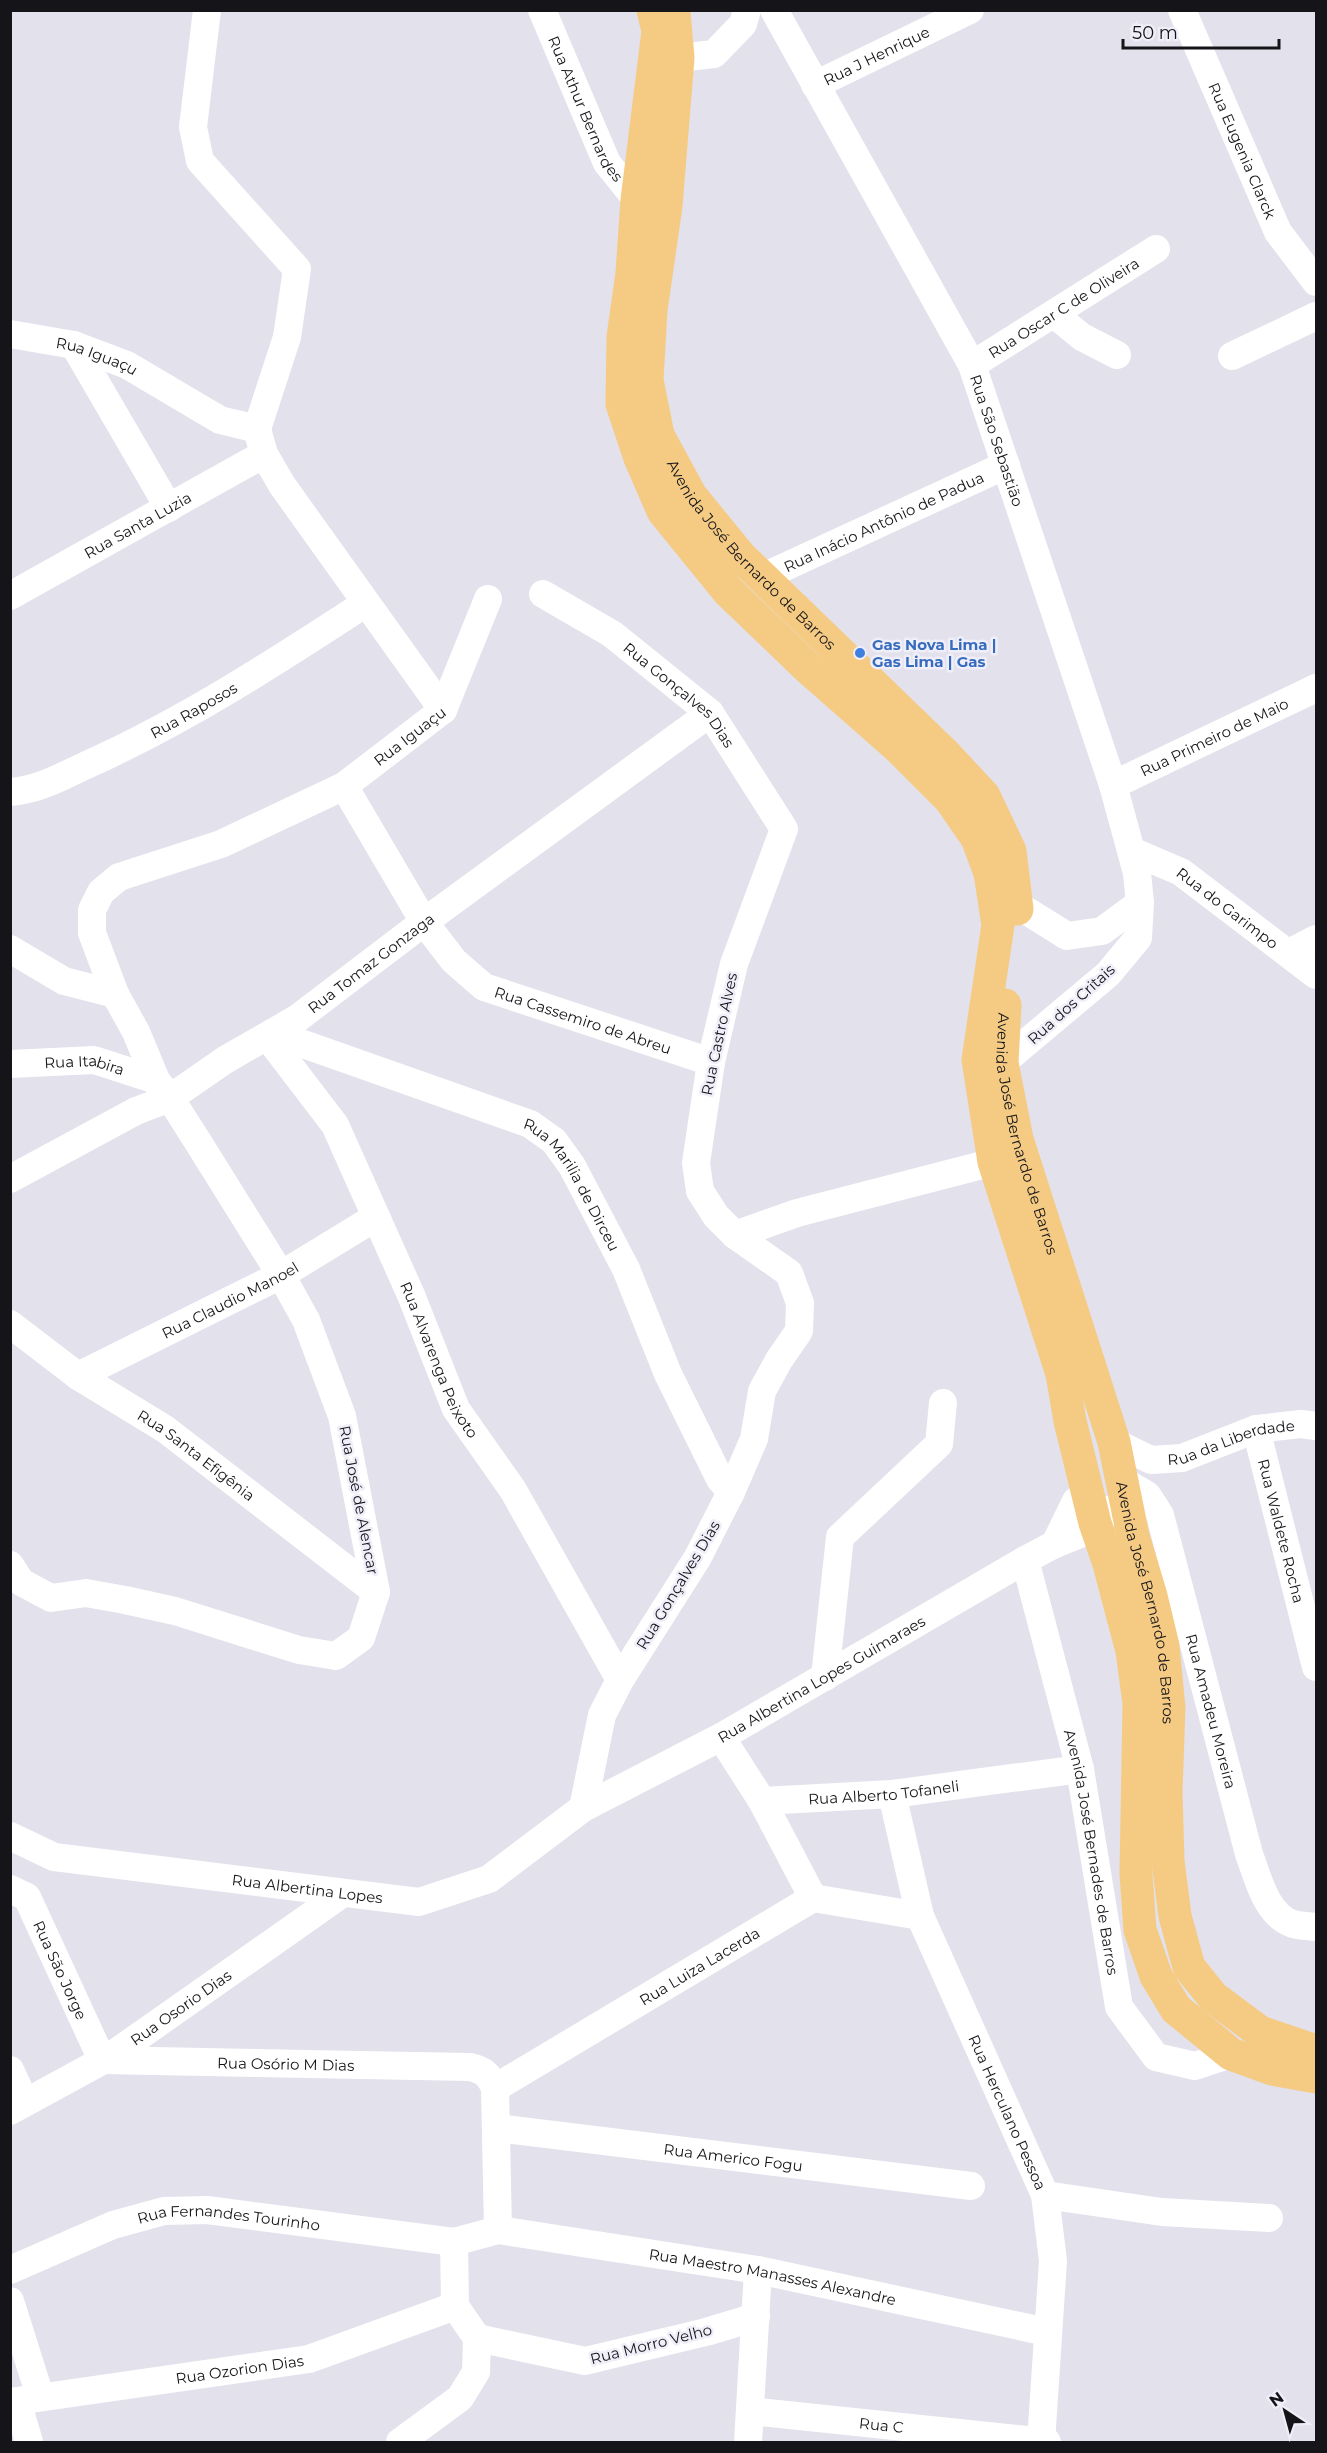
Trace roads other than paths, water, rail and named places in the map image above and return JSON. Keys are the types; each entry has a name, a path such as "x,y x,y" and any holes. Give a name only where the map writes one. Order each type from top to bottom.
{"main road":[{"name":"Avenida José Bernardo de Barros","path":"653,10 658,31 637,200 632,273 622,337 622,404 640,458 663,511 728,591 806,666 898,747 950,799 976,838 990,873 998,925 978,1060 994,1162 1062,1374 1085,1512 1123,1614 1132,1651 1139,1703 1136,1874 1140,1930 1156,1976 1176,2009 1231,2054 1272,2069 1317,2077"},
{"name":"Avenida José Bernardo de Barros","path":"674,10 678,58 666,206 651,310 647,380 658,435 691,496 740,556 944,753 984,796 1010,851 1017,905 1006,990 1002,1064 1017,1138 1114,1442 1123,1489 1163,1646 1169,1708 1166,1792 1168,1862 1175,1916 1189,1967 1213,1997 1260,2032 1317,2051"}],"street":[{"path":"207,10 193,127 200,161 297,269 287,337 261,442"},
{"name":"Rua Athur Bernardes","path":"542,10 607,163 637,200"},
{"path":"678,58 714,54 742,24 747,10"},
{"name":"Rua São Sebastião","path":"774,10 972,365 1113,784 1132,850 1140,903"},
{"name":"Rua J Henrique","path":"815,85 970,10"},
{"name":"Rua Eugenia Clarck","path":"1182,10 1278,232 1317,282"},
{"name":"Rua Oscar C de Oliveira","path":"972,365 1156,249"},
{"path":"1054,315 1082,337 1117,355"},
{"path":"1232,356 1317,316"},
{"name":"Rua Iguaçu","path":"10,334 75,345 127,366 261,442 282,485 443,710 344,786 221,844 119,877 101,892 92,910 92,933 115,994 163,1089"},
{"path":"75,345 169,508"},
{"name":"Rua Santa Luzia","path":"10,596 169,508 261,442"},
{"name":"Rua Inácio Antônio de Padua","path":"761,578 1006,465"},
{"name":"Rua Gonçalves Dias","path":"543,594 612,634 710,713 784,829"},
{"path":"443,710 488,599"},
{"name":"Rua Raposos","path":"10,792 30,791 135,743 255,675 366,603"},
{"name":"Rua Primeiro de Maio","path":"1113,784 1317,688"},
{"name":"Rua Tomaz Gonzaga","path":"10,1179 136,1111 163,1089 225,1060 298,1018 424,922 710,713"},
{"name":"Rua Cassemiro de Abreu","path":"344,786 424,922 454,961 484,987 711,1062"},
{"name":"Rua Castro Alves","path":"735,1235 716,1216 699,1191 696,1163 711,1062 734,964 784,829"},
{"name":"Rua do Garimpo","path":"1132,850 1181,872 1317,975"},
{"path":"1017,905 1067,936 1102,931 1140,903"},
{"name":"Rua dos Critais","path":"1002,1064 1107,974 1138,938 1140,903"},
{"path":"1289,953 1317,939"},
{"path":"10,950 64,981 115,994"},
{"name":"Rua Alvarenga Peixoto","path":"270,1034 335,1125 411,1295 456,1409 513,1490 620,1680"},
{"name":"Rua Marilia de Dirceu","path":"270,1034 530,1124 554,1141 572,1166 626,1269 668,1374 720,1479 731,1492"},
{"name":"Rua Itabira","path":"10,1064 94,1060 163,1089"},
{"name":"Rua José de Alencar","path":"10,1565 21,1582 51,1598 86,1593 125,1600 175,1611 299,1650 336,1656 361,1638 376,1592 342,1416 306,1320 281,1275 163,1089"},
{"path":"735,1235 797,1213 994,1162"},
{"name":"Rua Claudio Manoel","path":"78,1376 281,1275 376,1217"},
{"name":"Rua Gonçalves Dias","path":"583,1808 603,1715 620,1680 698,1557 731,1492 754,1439 762,1391 779,1360 799,1331 800,1303 789,1273 735,1235"},
{"name":"Rua Santa Efigênia","path":"10,1324 78,1376 165,1429 376,1592"},
{"path":"1070,1421 1089,1396 1098,1391"},
{"path":"825,1677 840,1537 939,1444 944,1403"},
{"name":"Rua da Liberdade","path":"1114,1442 1151,1460 1182,1458 1256,1429 1301,1424 1317,1426"},
{"name":"Rua Waldete Rocha","path":"1256,1429 1317,1667"},
{"name":"Rua Albertina Lopes Guimaraes","path":"583,1808 721,1737 1025,1560 1055,1544 1085,1532 1085,1512 1123,1489"},
{"name":"Rua Amadeu Moreira","path":"1123,1489 1147,1495 1160,1515 1249,1854 1267,1901 1277,1914 1293,1924 1317,1927"},
{"name":"Avenida José Bernades de Barros","path":"1025,1560 1080,1769 1119,2007 1156,2057 1195,2066 1231,2054"},
{"path":"721,1737 762,1801 813,1898 920,1916"},
{"name":"Rua Alberto Tofaneli","path":"762,1801 892,1794 1080,1769"},
{"name":"Rua Herculano Pessoa","path":"892,1794 920,1916 1045,2195 1053,2261 1047,2332 1043,2442"},
{"name":"Rua Albertina Lopes","path":"10,1836 54,1857 418,1902 489,1879 583,1808"},
{"name":"Rua São Jorge","path":"10,1889 27,1897 102,2060"},
{"name":"Rua Osorio Dias","path":"18,2107 111,2056 343,1893"},
{"name":"Rua Luiza Lacerda","path":"495,2088 813,1898"},
{"name":"Rua Osório M Dias","path":"102,2060 470,2067 482,2069 490,2077 495,2088"},
{"path":"10,2070 18,2107"},
{"path":"400,2442 460,2398 476,2372 477,2338 455,2306 454,2242 498,2230 495,2088"},
{"name":"Rua Americo Fogu","path":"497,2128 971,2186"},
{"path":"1045,2195 1162,2211 1269,2218"},
{"name":"Rua Fernandes Tourinho","path":"10,2270 112,2225 164,2211 207,2210 454,2242"},
{"name":"Rua Maestro Manasses Alexandre","path":"498,2230 759,2270 1047,2332"},
{"path":"748,2442 759,2270"},
{"path":"10,2301 29,2442"},
{"name":"Rua Ozorion Dias","path":"22,2400 309,2359 455,2306"},
{"name":"Rua Morro Velho","path":"477,2338 585,2361 756,2317"},
{"name":"Rua C","path":"750,2411 1043,2442"}],"place":[{"name":"Gas Nova Lima | Gas Lima | Gas","path":"860,653"}]}
